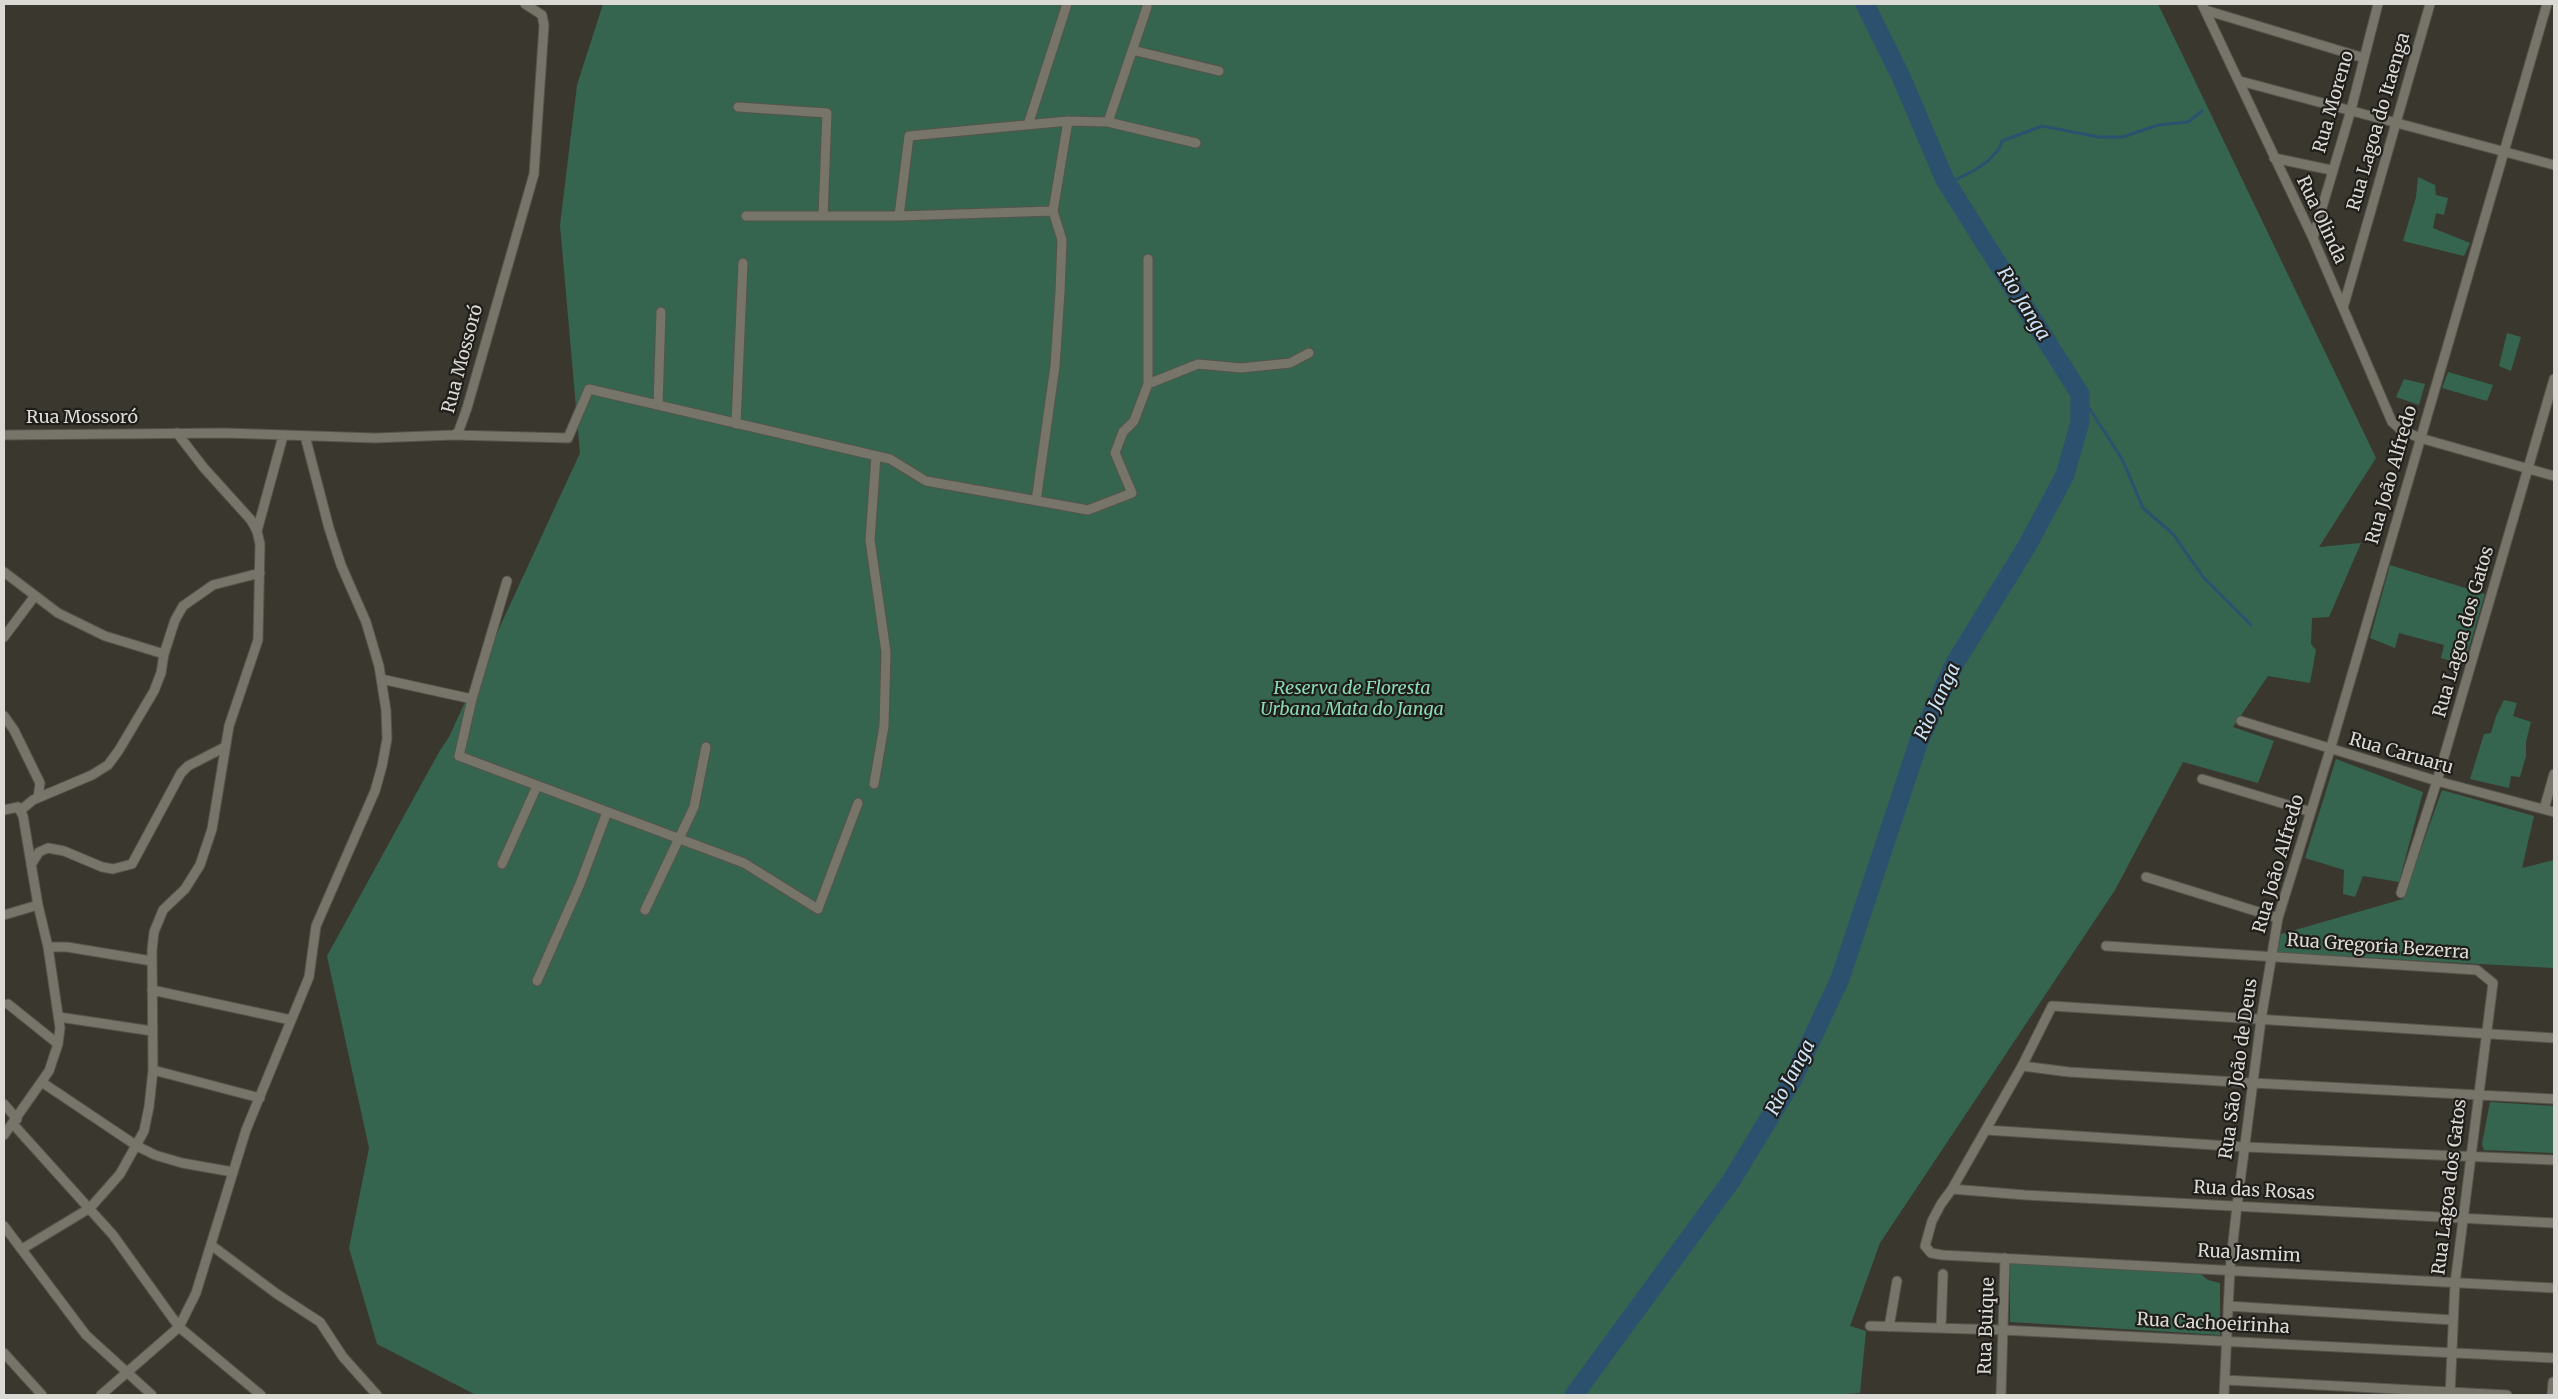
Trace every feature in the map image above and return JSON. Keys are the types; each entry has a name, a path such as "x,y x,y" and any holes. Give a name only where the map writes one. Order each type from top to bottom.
{"street":[{"name":"Rua Mossoró","path":"4,435 177,432 375,438 453,435 461,428 534,174 544,26 542,15 538,10 524,4"},
{"path":"1028,125 1067,4"},
{"name":"Rua Moreno","path":"2313,238 2351,110 2378,4"},
{"name":"Rua Lagoa do Itaenga","path":"2343,308 2430,4"},
{"name":"Rua João Alfredo","path":"2270,957 2278,918 2330,750 2548,4"},
{"path":"1108,122 1147,7"},
{"path":"2203,7 2364,58"},
{"name":"Rua Olinda","path":"2203,7 2240,81 2274,158 2313,238 2392,422 2402,430 2420,438 2554,476"},
{"path":"1132,50 1219,71"},
{"path":"2240,81 2504,150 2554,165"},
{"path":"738,106 827,114 823,216"},
{"path":"1036,501 1055,366 1062,240 1053,211 1068,121"},
{"path":"899,216 909,136 1068,121 1108,122 1196,143"},
{"path":"2274,158 2332,170"},
{"path":"746,216 899,216 1053,211"},
{"path":"453,435 568,438 590,389 876,456 890,460 926,481 1088,510 1132,493 1115,453 1123,432 1134,421 1148,384 1148,260"},
{"path":"736,424 744,263"},
{"path":"658,405 661,312"},
{"path":"1148,384 1198,364 1241,368 1290,363 1309,353"},
{"name":"Rua Lagoa dos Gatos","path":"2401,893 2437,781 2554,379"},
{"path":"22,1249 90,1208 120,1174 137,1146 144,1130 149,1108 153,1070 152,961 154,932 160,916 192,880 203,856 212,829 229,726 258,640 260,544 257,531 251,520 204,468 177,432"},
{"path":"257,531 283,436"},
{"path":"101,1395 179,1327 196,1293 246,1130 309,977 316,926 375,791 382,766 387,739 386,710 381,679 366,622 341,565 329,528 305,436"},
{"path":"874,784 884,726 886,652 870,540 876,456"},
{"path":"4,572 34,597 58,613 105,636 164,654"},
{"path":"21,810 38,798 108,765 154,691 161,673 164,654 183,606 213,585 260,573"},
{"path":"507,581 472,699 459,756 744,863 818,909 858,803"},
{"path":"4,637 34,597"},
{"path":"381,679 472,699"},
{"path":"4,716 14,730 40,783 38,798"},
{"name":"Rua Caruaru","path":"2241,721 2330,750 2554,812"},
{"path":"645,910 694,807 706,747"},
{"path":"31,865 39,852 48,848 64,851 102,867 118,869 132,864 181,773 192,764 225,748"},
{"path":"2544,809 2554,774"},
{"path":"2202,779 2311,812"},
{"path":"502,864 537,786"},
{"path":"4,810 12,807 21,810"},
{"path":"4,1135 43,1083 58,1044 59,1017 48,947 38,905 21,810"},
{"path":"537,982 580,884 607,812"},
{"path":"2146,877 2278,918"},
{"path":"4,915 38,905"},
{"name":"Rua Gregoria Bezerra","path":"2106,946 2477,970 2493,983"},
{"path":"48,947 67,947 152,961"},
{"name":"Rua São João de Deus","path":"2224,1395 2230,1269 2270,957"},
{"name":"Rua Lagoa dos Gatos","path":"2450,1393 2453,1320 2462,1218 2493,983"},
{"path":"152,990 292,1020"},
{"path":"8,1004 58,1044"},
{"path":"1952,1188 2022,1066 2052,1006 2554,1038"},
{"path":"59,1017 152,1031"},
{"path":"2022,1066 2069,1072 2554,1099"},
{"path":"153,1070 260,1098"},
{"path":"43,1083 137,1146 155,1155 182,1163 233,1172"},
{"path":"4,1104 15,1121 90,1208 143,1275 179,1327 261,1395"},
{"path":"1986,1130 2245,1147 2554,1160"},
{"name":"Rua das Rosas","path":"1952,1188 2025,1195 2554,1223"},
{"name":"Rua Jasmim","path":"1952,1188 1941,1204 1926,1239 1927,1250 1942,1255 2230,1269 2554,1288"},
{"path":"4,1226 86,1334 152,1395"},
{"path":"211,1245 276,1294 320,1322 343,1357 377,1395"},
{"name":"Rua Buique","path":"2001,1395 2005,1258"},
{"path":"1941,1328 1943,1274"},
{"path":"1889,1327 1897,1281"},
{"path":"2228,1306 2453,1320"},
{"name":"Rua Cachoeirinha","path":"1870,1326 2003,1330 2554,1358"},
{"path":"4,1353 42,1395"},
{"path":"2225,1380 2507,1395"},
{"path":"2552,1395 2553,1382"}],"green space":[{"name":"Reserva de Floresta Urbana Mata do Janga","path":"603,4 2158,4 2376,458 2319,547 2361,543 2329,617 2312,618 2311,644 2316,650 2310,683 2268,676 2233,727 2274,741 2258,783 2183,762 2115,890 1880,1243 1850,1326 1866,1331 1860,1393 1835,1395 476,1395 377,1344 349,1248 369,1148 327,956 449,737 580,453 560,225 577,85"},
{"path":"2418,177 2435,185 2436,195 2448,198 2444,215 2436,213 2433,228 2470,243 2464,256 2403,241 2416,197"},
{"path":"2507,333 2521,337 2511,371 2499,366"},
{"path":"2448,372 2493,385 2487,401 2442,388"},
{"path":"2404,379 2425,384 2419,405 2396,397"},
{"path":"2390,565 2485,594 2464,665 2441,658 2444,645 2399,633 2395,648 2370,638"},
{"path":"2504,700 2517,703 2513,716 2531,722 2526,742 2526,756 2520,777 2511,776 2509,788 2470,779 2484,734 2491,733 2496,716"},
{"path":"2336,759 2423,792 2399,882 2363,876 2355,897 2343,894 2344,870 2305,858"},
{"path":"2442,790 2534,816 2522,868 2554,860 2554,968 2277,953 2281,934 2403,899"},
{"path":"2490,1102 2554,1106 2554,1153 2484,1150 2482,1144"},
{"path":"2010,1263 2198,1272 2208,1280 2220,1283 2220,1335 2010,1322"}],"waterway":[{"name":"Rio Janga","path":"1574,1395 1731,1181 1793,1079 1840,979 1919,741 1955,663 2027,546 2065,475 2080,422 2080,394 1945,180 1902,79 1865,4"},
{"path":"1947,184 1988,161 1999,149 2002,141 2042,126 2099,137 2123,137 2158,125 2188,122 2202,111"},
{"path":"2080,394 2122,459 2143,508 2173,534 2204,578 2251,625"}]}
